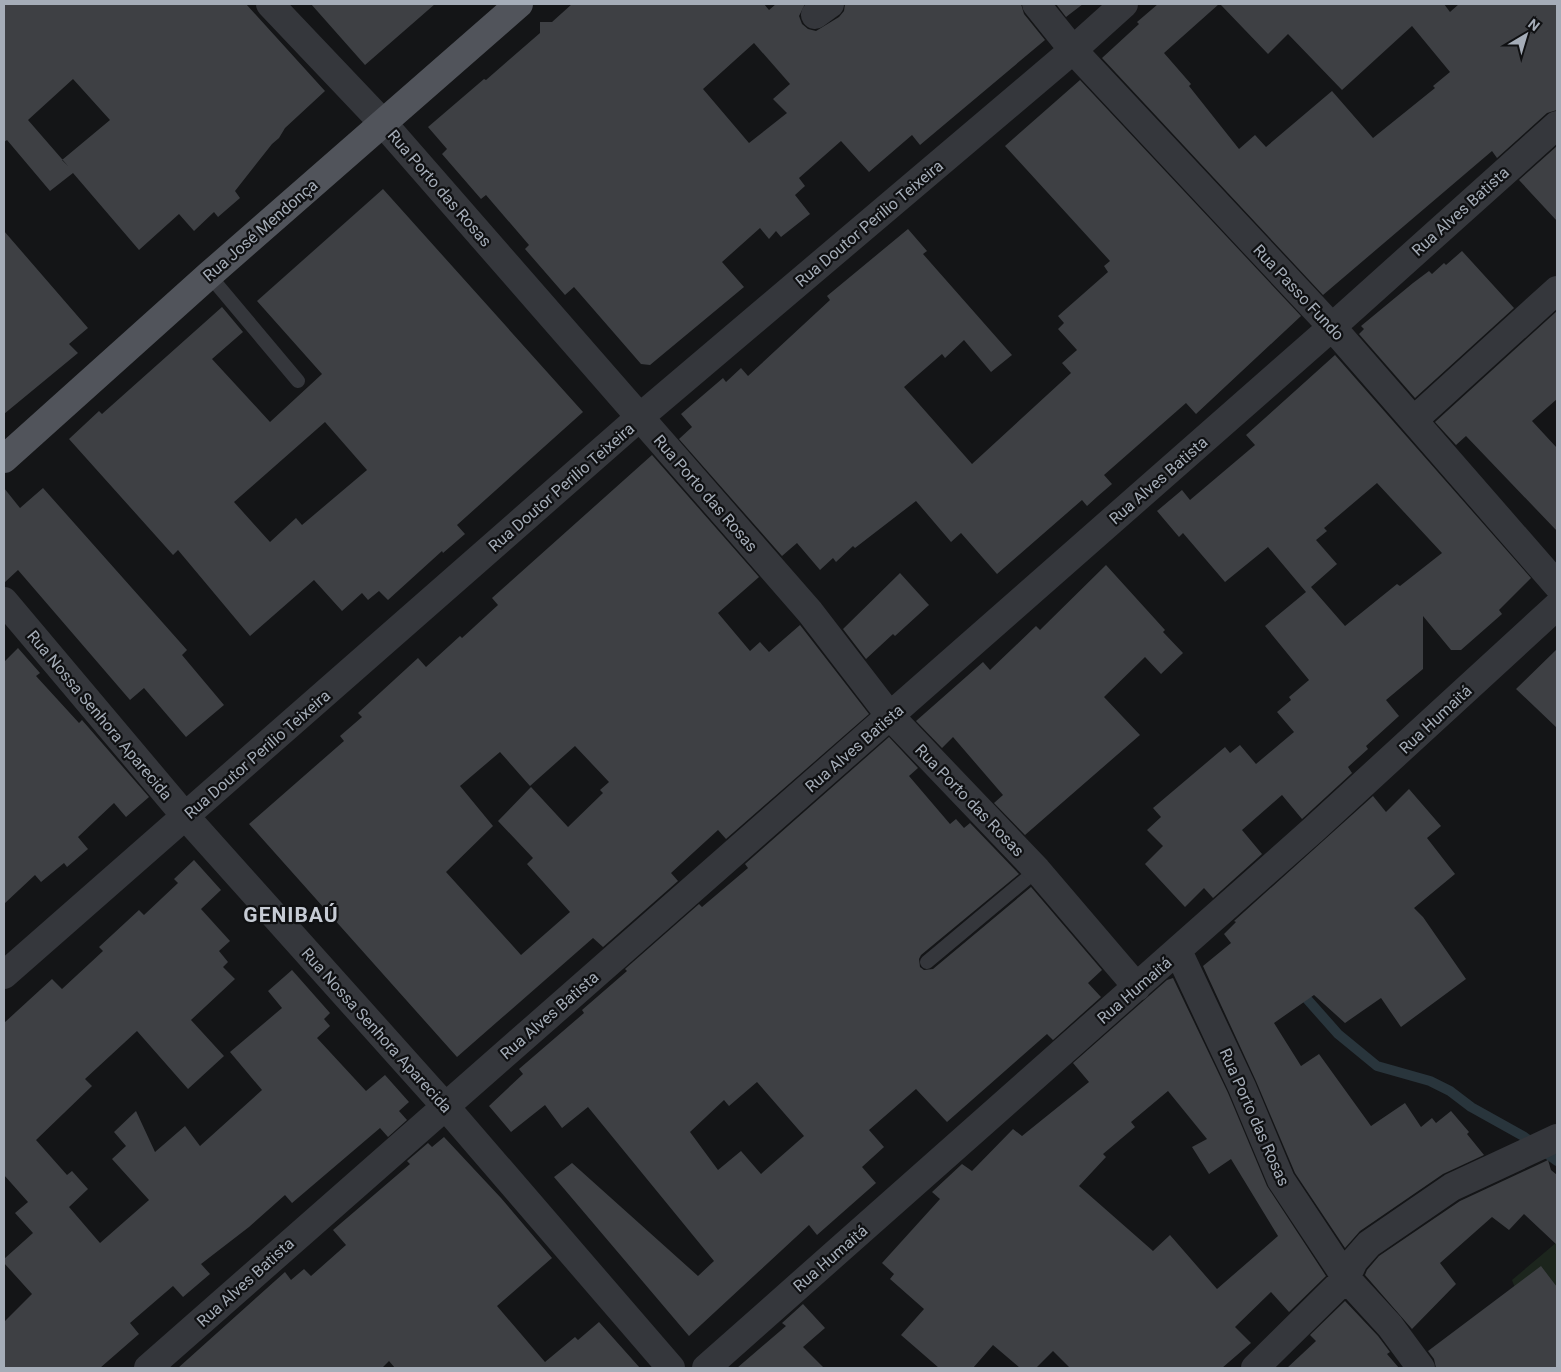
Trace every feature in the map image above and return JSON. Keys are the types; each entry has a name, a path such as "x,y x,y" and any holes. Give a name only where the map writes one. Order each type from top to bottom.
{"main road":[{"name":"Rua José Mendonça","path":"4,459 208,275 519,4"}],"street":[{"name":"Rua Porto das Rosas","path":"270,4 382,122 810,612 890,716 1037,870 1137,987"},
{"name":"Rua Passo Fundo","path":"1036,4 1073,50 1332,327 1415,419 1557,585"},
{"name":"Rua Doutor Perilio Teixeira","path":"4,975 640,417 1073,50 1124,4"},
{"name":"Rua Alves Batista","path":"148,1368 1332,327 1557,125"},
{"path":"1415,419 1557,290"},
{"name":"Rua Nossa Senhora Aparecida","path":"4,601 186,817 444,1106 671,1368"},
{"name":"Rua Humaitá","path":"706,1368 1320,824 1557,606"},
{"name":"Rua Porto das Rosas","path":"1178,951 1242,1086 1281,1180 1346,1278 1390,1326 1421,1368"},
{"path":"1256,1368 1346,1278 1354,1261 1369,1244 1452,1186 1557,1138"}],"lane":[{"path":"208,275 298,381"},
{"path":"926,962 1037,870"}],"shaded area":[{"path":"1557,1242 1557,1368 1545,1368 1512,1280"}],"building":[{"path":"4,4 246,4 325,91 285,128 279,138 272,144 235,191 240,198 218,217 214,212 194,231 179,214 139,250 73,173 50,191 7,140 4,142","holes":["73,79 110,120 62,160 28,120"]},
{"path":"311,4 435,4 365,65"},
{"path":"572,4 764,4 769,10 776,4 805,4 799,16 802,24 808,29 816,31 839,17 844,11 845,4 1021,4 1024,14 1045,40 920,145 912,135 869,172 841,141 799,178 805,186 795,195 810,214 781,237 776,231 769,239 760,228 722,262 744,287 650,365 641,364 574,287 565,295 525,249 529,245 486,195 481,199 442,154 447,149 428,127 540,33 540,22 552,22","holes":["754,43 790,84 773,99 787,113 749,143 703,89"]},
{"path":"1056,4 1083,4 1066,17"},
{"path":"1158,4 1219,4 1164,53 1191,84 1189,86 1239,149 1255,135 1266,147 1332,91 1373,138 1435,88 1433,86 1450,72 1412,26 1342,90 1288,34 1268,54 1220,4 1444,4 1450,12 1459,4 1557,4 1557,110 1547,113 1497,158 1492,151 1323,295 1102,58 1139,24 1137,22"},
{"path":"1080,80 1301,316 1196,414 1186,403 1104,475 1112,484 1087,506 1082,500 997,574 961,533 951,542 916,501 855,548 853,546 836,562 833,558 820,570 797,543 782,556 679,439 692,427 681,414 723,378 726,382 741,368 748,376 830,300 827,296 908,229 927,251 923,254 1012,355 991,372 964,340 945,358 942,354 904,387 972,464 1071,373 1062,363 1077,350 1058,329 1064,323 1058,316 1108,272 1104,266 1110,261 1005,146"},
{"path":"1557,146 1557,221 1519,180"},
{"path":"383,189 583,412 457,525 465,534 443,553 442,551 388,600 379,591 368,600 362,593 342,611 314,580 250,636 178,550 173,555 69,439 99,411 102,414 222,307 243,332 212,359 270,422 322,374 257,301","holes":["325,422 367,470 302,525 296,518 270,542 234,502"]},
{"path":"4,231 88,328 69,344 78,353 4,414"},
{"path":"1462,251 1514,308 1415,398 1359,334 1364,329 1361,326 1429,271 1432,274"},
{"path":"1557,311 1557,399 1532,421 1557,448 1557,531 1466,436 1456,445 1435,422"},
{"path":"1335,355 1531,578 1499,610 1502,614 1461,650 1451,650 1423,616 1423,669 1386,700 1399,716 1366,746 1368,749 1348,767 1352,773 1302,819 1282,795 1242,830 1262,854 1213,898 1204,888 1185,907 1145,864 1163,846 1147,830 1161,817 1153,808 1225,747 1230,753 1240,745 1256,764 1294,732 1277,712 1291,700 1289,697 1309,680 1265,626 1306,592 1268,547 1225,582 1183,533 1179,537 1157,511 1182,490 1190,500 1255,445 1246,435","holes":["1377,483 1442,553 1400,586 1397,584 1345,626 1311,587 1337,564 1316,540 1327,531 1324,528"]},
{"path":"652,455 759,577 718,613 750,651 760,642 769,652 800,625 869,714 726,839 718,830 671,873 678,881 603,947 593,938 457,1057 249,824 344,741 340,736 362,717 358,713 418,658 426,667 460,636 462,638 498,605 492,598","holes":["575,746 609,782 600,790 603,793 568,827 531,787 498,821 533,858 527,864 570,912 521,955 446,872 493,826 460,786 500,752 530,786"]},
{"path":"4,488 20,508 43,488 187,650 182,655 224,705 186,737 144,688 130,700 18,570 4,583"},
{"path":"1106,565 1165,630 1163,632 1183,653 1161,674 1145,657 1104,697 1140,735 1025,835 994,803 1003,795 953,737 942,748 916,721 983,662 990,670 1036,626 1040,630"},
{"path":"900,573 929,605 866,659 843,629"},
{"path":"18,648 40,673 36,676 79,723 82,720 149,797 126,817 114,803 78,837 88,849 67,867 64,863 41,882 35,875 4,904 4,662"},
{"path":"1557,649 1557,728 1516,689"},
{"path":"889,737 918,768 909,776 950,824 956,819 964,828 970,823 1019,874 921,955 919,959 920,967 924,970 933,969 1031,887 1102,970 1088,983 1101,997 1053,1040 1047,1034 947,1122 916,1089 869,1130 884,1147 862,1167 876,1183 817,1235 809,1225 689,1336 554,1177 572,1163 698,1276 714,1261 588,1107 562,1128 545,1105 511,1132 489,1106 523,1074 519,1069 584,1013 582,1010 627,971 625,969 699,904 702,907 748,868 745,864","holes":["757,1082 804,1136 761,1174 741,1151 718,1170 690,1132 724,1100 729,1106"]},
{"path":"1409,789 1441,826 1427,838 1455,874 1414,908 1423,917 1466,979 1401,1027 1381,998 1345,1023 1314,995 1274,1023 1301,1066 1319,1054 1371,1126 1405,1103 1421,1127 1432,1118 1436,1123 1451,1111 1469,1132 1467,1134 1484,1155 1443,1174 1360,1231 1345,1248 1295,1173 1256,1081 1203,966 1231,943 1224,934 1236,922 1234,921 1373,796 1386,812"},
{"path":"194,860 221,890 201,909 230,941 219,951 228,962 223,967 235,979 191,1020 224,1056 188,1089 137,1031 85,1079 92,1086 36,1140 67,1175 72,1171 88,1189 69,1207 100,1243 149,1200 112,1159 126,1146 114,1132 136,1111 155,1152 185,1126 200,1146 262,1090 230,1052 282,1008 268,991 292,970 330,1013 324,1019 330,1026 317,1038 366,1091 385,1075 409,1102 399,1111 407,1120 388,1137 380,1128 292,1203 285,1195 249,1227 201,1264 210,1274 183,1297 173,1286 130,1323 139,1334 100,1368 4,1368 4,1322 32,1294 4,1263 4,1259 33,1233 15,1213 28,1202 4,1175 4,1023 52,979 62,989 103,951 99,947 139,910 144,915 178,883 174,879"},
{"path":"1173,978 1228,1093 1267,1186 1326,1276 1289,1312 1271,1292 1235,1327 1251,1343 1222,1368 1070,1368 1053,1351 1036,1368 1020,1368 993,1345 973,1368 939,1368 901,1335 924,1309 890,1279 894,1274 882,1263 940,1199 932,1192 962,1164 972,1171 1013,1129 1022,1136 1089,1082 1073,1063 1167,980","holes":["1168,1091 1207,1139 1192,1147 1209,1174 1231,1159 1278,1236 1217,1289 1170,1235 1153,1251 1079,1186 1106,1157 1103,1154 1135,1127 1131,1122"]},
{"path":"444,1137 501,1198 552,1258 497,1306 545,1362 575,1337 578,1340 599,1322 640,1368 395,1368 389,1361 382,1368 178,1368 285,1272 291,1280 304,1269 311,1276 346,1245 333,1230 410,1164 407,1161 428,1143 432,1147"},
{"path":"1548,1160 1551,1170 1557,1175 1557,1245 1524,1214 1509,1230 1492,1217 1440,1263 1456,1284 1412,1329 1365,1275 1367,1270 1379,1256 1460,1201"},
{"path":"1541,1266 1557,1287 1557,1368 1436,1368 1434,1359 1428,1351"},
{"path":"1345,1301 1378,1336 1390,1352 1387,1354 1399,1368 1287,1368 1316,1341 1310,1335"},
{"path":"803,1304 825,1328 803,1347 824,1368 737,1368 786,1326 782,1323"}],"waterway":[{"path":"1299,990 1338,1034 1377,1066 1430,1081 1450,1091 1471,1107 1523,1136 1557,1161"}],"district":[{"name":"GENIBAÚ","path":"291,915"}]}
